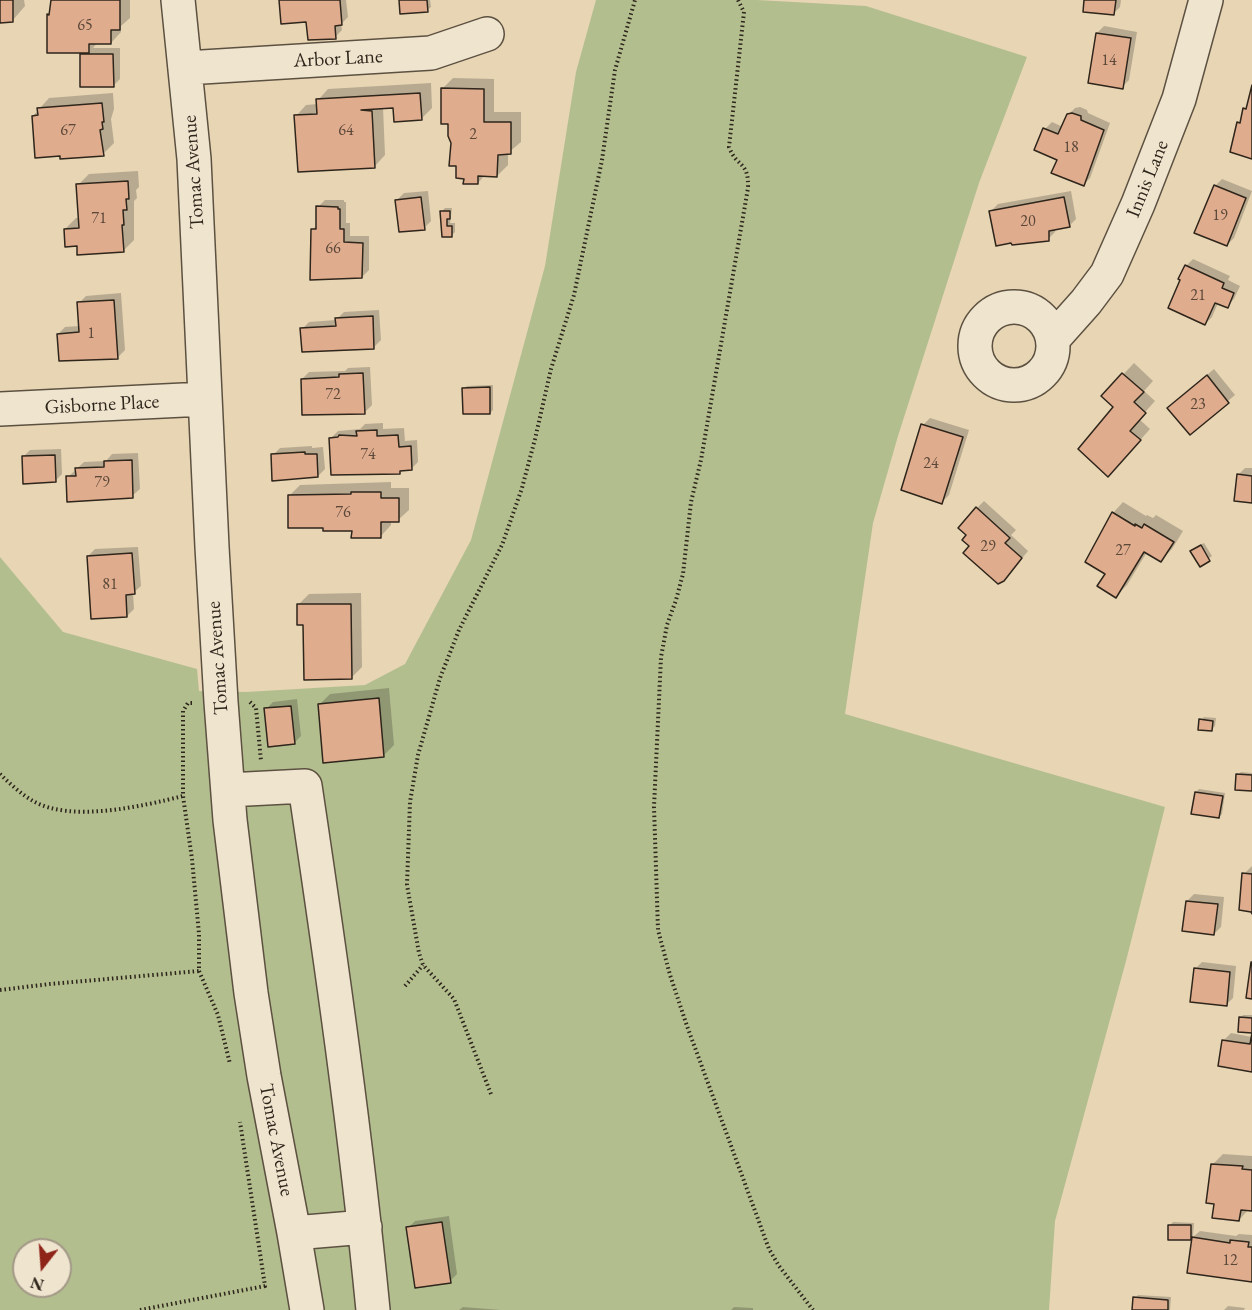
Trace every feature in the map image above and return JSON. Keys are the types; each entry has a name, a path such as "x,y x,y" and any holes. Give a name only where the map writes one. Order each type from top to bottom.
{"street":[{"name":"Tomac Avenue","path":"178,0 194,159 204,399 220,690 228,790 251,993 307,1310"},
{"name":"Innis Lane","path":"1053,339 1107,274 1138,204 1179,99 1206,0"},
{"name":"Arbor Lane","path":"186,68 431,52 487,34"},
{"name":"Gisborne Place","path":"0,409 204,399"},
{"path":"228,790 306,786 335,989 365,1227 373,1310"},
{"path":"294,1233 365,1227"}],"path":[{"path":"491,1094 454,999 423,965 418,953 407,885 410,802 416,767 440,678 459,630 502,545 522,488 550,369 574,295 600,171 615,70 634,0"},
{"path":"738,0 744,12 729,147 732,157 744,166 749,174 748,188 701,460 690,502 683,574 667,625 661,657 654,807 658,930 683,1016 770,1249 779,1266 813,1310"},
{"path":"0,774 33,801 64,811 123,808 183,796"},
{"path":"405,986 423,965"},
{"path":"0,990 199,971"},
{"path":"140,1310 265,1286"}],"green space":[{"path":"596,0 757,0 866,6 1027,57 979,183 898,436 873,523 845,714 1165,807 1126,961 1055,1221 1049,1310 0,1310 0,557 63,632 197,669 199,691 246,692 365,685 405,664 471,540 545,266 576,72"}],"building":[{"path":"0,0 13,0 13,22 0,23"},
{"path":"51,0 120,0 120,30 111,30 111,44 89,44 89,53 47,53 47,14 49,15"},
{"path":"279,0 340,0 342,25 335,26 336,39 308,40 306,22 281,24"},
{"path":"399,0 427,0 428,12 400,14"},
{"path":"1084,0 1116,0 1114,15 1083,12"},
{"path":"1096,33 1131,38 1123,89 1088,83"},
{"path":"80,54 113,54 114,87 80,87"},
{"path":"1252,85 1252,159 1230,152 1237,122 1240,123 1243,108 1246,109"},
{"path":"441,88 484,89 484,122 511,122 511,154 498,155 497,177 478,176 478,184 463,184 464,179 456,178 456,166 449,166 451,143 448,136 448,124 441,124"},
{"path":"420,93 422,120 394,122 393,108 361,110 372,111 375,168 298,172 294,115 317,114 316,99"},
{"path":"102,103 104,122 102,122 103,129 100,130 104,156 35,158 32,116 38,115 37,108"},
{"path":"1067,114 1081,116 1081,120 1104,130 1084,186 1051,173 1057,160 1034,150 1043,128 1058,134"},
{"path":"128,181 129,199 126,199 127,210 123,210 124,225 122,225 124,252 77,255 77,246 65,247 64,229 79,228 76,184"},
{"path":"1214,185 1246,198 1227,246 1194,233"},
{"path":"421,197 425,230 399,232 395,200"},
{"path":"1064,197 1070,227 1049,231 1049,241 996,246 989,211"},
{"path":"316,206 338,207 340,209 340,229 344,229 344,242 363,243 362,278 310,280 311,229 316,229"},
{"path":"440,211 450,211 447,226 452,226 452,237 442,237"},
{"path":"1185,265 1224,283 1222,288 1234,293 1228,308 1215,303 1205,325 1168,308"},
{"path":"114,300 118,359 59,361 57,334 79,332 77,302"},
{"path":"373,316 374,349 302,352 300,328 336,326 335,318"},
{"path":"363,373 365,414 302,415 301,379"},
{"path":"1122,373 1144,392 1134,402 1146,413 1130,431 1141,440 1108,477 1078,449 1113,407 1101,396"},
{"path":"1207,375 1229,403 1190,435 1167,408"},
{"path":"490,387 490,414 463,414 462,388"},
{"path":"921,424 963,437 942,504 901,490"},
{"path":"377,430 377,436 398,435 399,447 411,446 412,470 400,471 400,474 331,475 329,438 339,435 357,436 356,431"},
{"path":"305,452 305,454 317,454 318,477 272,481 271,454"},
{"path":"55,455 56,482 23,484 22,456"},
{"path":"132,460 133,498 67,502 66,476 76,476 75,468 104,467 104,461"},
{"path":"1237,474 1252,476 1252,503 1234,501"},
{"path":"351,492 381,492 381,498 399,498 399,522 381,522 381,538 351,538 352,531 288,528 288,495 351,494"},
{"path":"976,507 1010,538 1005,543 1022,558 1004,581 998,584 963,553 969,546 962,540 966,535 958,528"},
{"path":"1112,512 1135,526 1135,524 1142,528 1144,524 1174,542 1161,562 1144,552 1116,598 1097,586 1105,574 1085,562"},
{"path":"1201,545 1210,561 1200,567 1190,551"},
{"path":"132,553 135,594 126,595 127,617 91,619 87,556"},
{"path":"297,604 351,604 352,679 304,680 303,625 297,625"},
{"path":"379,698 384,757 323,763 318,704"},
{"path":"291,706 295,744 268,747 264,708"},
{"path":"1199,719 1213,721 1212,731 1198,730"},
{"path":"1236,774 1252,775 1252,791 1235,790"},
{"path":"1195,792 1223,796 1219,818 1191,814"},
{"path":"1242,873 1252,874 1252,914 1239,910"},
{"path":"1186,901 1218,904 1214,935 1182,931"},
{"path":"1252,962 1252,999 1246,998"},
{"path":"1194,968 1230,972 1227,1006 1190,1002"},
{"path":"1239,1017 1252,1018 1252,1033 1238,1032"},
{"path":"1252,1033 1252,1072 1218,1066 1222,1040 1250,1044"},
{"path":"1211,1164 1243,1166 1242,1169 1252,1170 1252,1211 1241,1210 1239,1221 1212,1218 1214,1204 1206,1203"},
{"path":"442,1222 451,1283 415,1288 406,1227"},
{"path":"1168,1225 1191,1225 1191,1240 1168,1240"},
{"path":"1192,1237 1230,1243 1230,1240 1249,1242 1248,1247 1252,1247 1252,1282 1187,1273"},
{"path":"1133,1297 1168,1300 1168,1310 1132,1310"}]}
